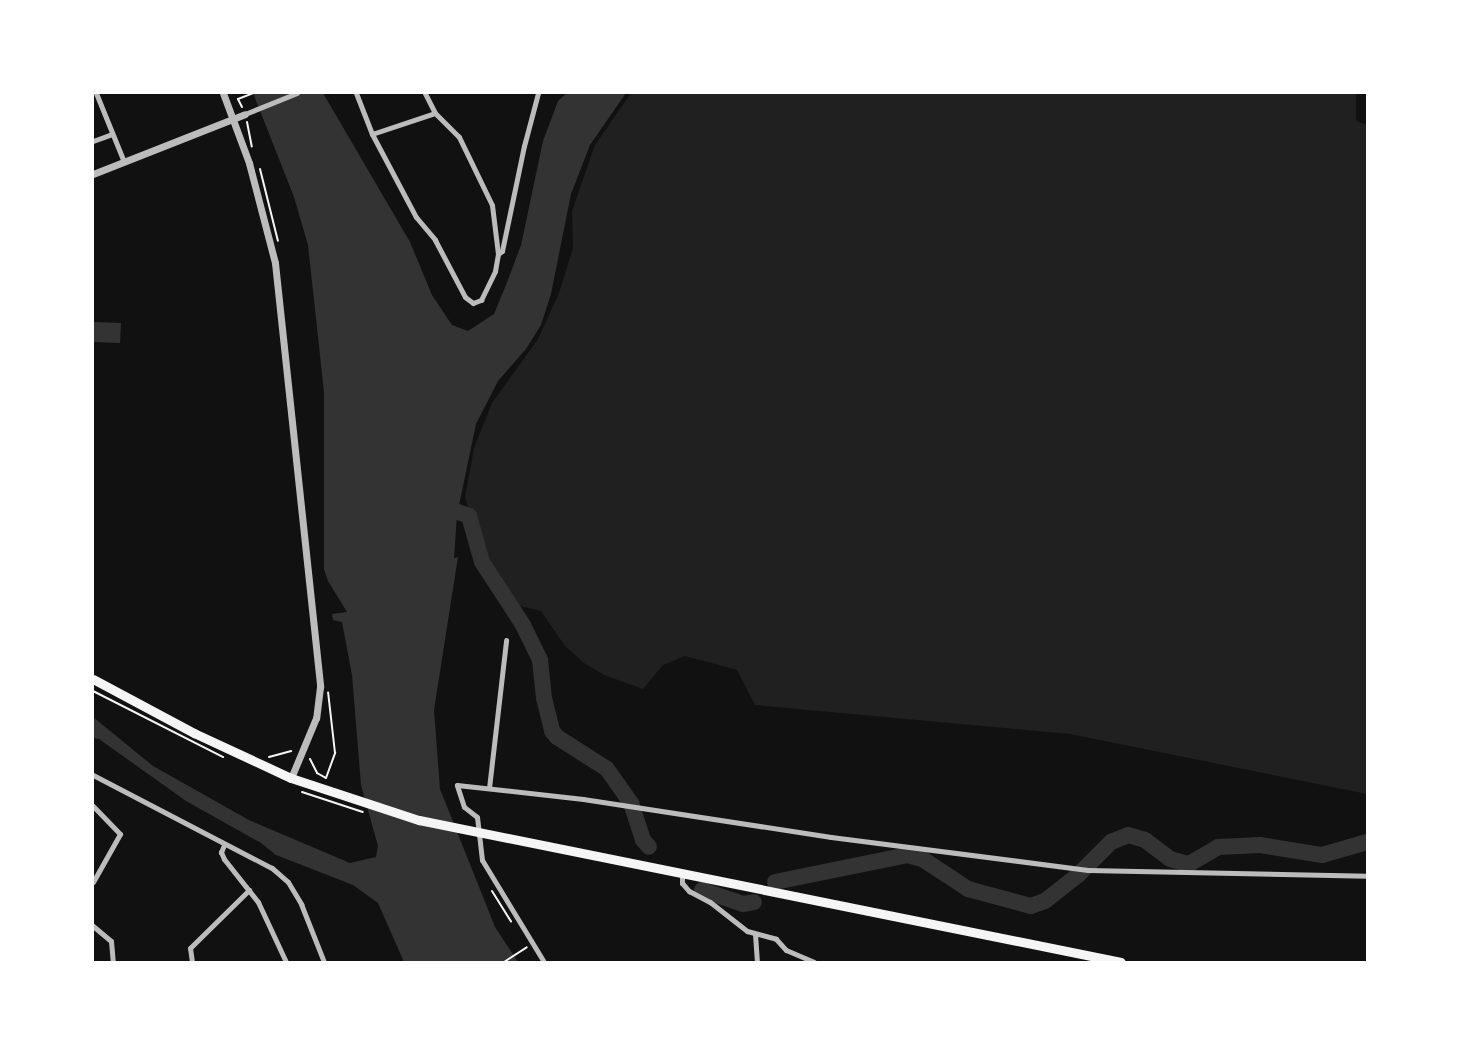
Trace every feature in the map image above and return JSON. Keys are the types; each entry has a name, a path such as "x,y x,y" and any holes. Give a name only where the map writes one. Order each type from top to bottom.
{"main road":[{"path":"93,679 194,733 291,778 419,820 1121,962"}],"street":[{"path":"96,93 124,162"},
{"path":"223,93 260,200 275,263 320,687 316,718 291,778"},
{"path":"93,174 297,93"},
{"path":"356,93 372,134 416,216 435,240 465,297 473,303 481,300 495,271 498,254 492,205 459,137 435,113 425,93"},
{"path":"498,254 502,251 538,93"},
{"path":"372,134 435,113"},
{"path":"93,141 112,134"},
{"path":"489,788 506,640"},
{"path":"93,775 272,868 288,882 301,904 324,962"},
{"path":"544,962 482,860 475,831 477,817 464,807 457,785 1077,869 1367,876"},
{"path":"93,806 120,834 93,882"},
{"path":"224,845 220,852 267,919 286,962"},
{"path":"682,874 682,883 689,891 755,934 776,939 786,950 814,962"},
{"path":"192,962 190,948 249,890"},
{"path":"93,926 111,941 113,962"},
{"path":"755,934 757,962"}],"path":[{"path":"245,112 240,99 254,93"},
{"path":"268,757 276,758 292,752"},
{"path":"504,962 527,946"}],"shaded area":[{"path":"253,93 323,93 410,242 432,295 452,325 468,331 494,314 506,285 521,245 543,141 558,101 567,93 626,93 590,145 571,194 551,294 541,325 526,349 498,381 476,424 457,515 454,558 458,557 434,710 440,789 495,927 518,962 404,962 378,903 353,885 276,855 261,843 186,801 99,739 93,738 93,717 153,766 249,820 350,863 376,857 378,846 361,785 352,675 342,622 333,620 332,614 347,612 328,581 324,569 324,392 308,245 294,197"},
{"path":"631,93 1356,93 1356,121 1367,125 1367,794 1070,734 755,705 737,670 685,656 663,665 643,689 604,675 584,663 565,646 541,611 520,606 486,564 465,497 474,448 492,403 538,339 559,293 573,248 572,211 595,145"},
{"path":"93,322 121,323 120,343 93,342"}],"waterway":[{"path":"439,505 469,516 482,562 523,625 540,660 544,698 552,731 607,769 631,803 643,840 649,847"},
{"path":"775,882 908,855 924,860 968,889 1031,906 1045,901 1078,875 1111,842 1128,835 1145,840 1170,859 1189,864 1218,847 1260,845 1322,855 1367,842"},
{"path":"702,890 743,904 754,902"}]}
